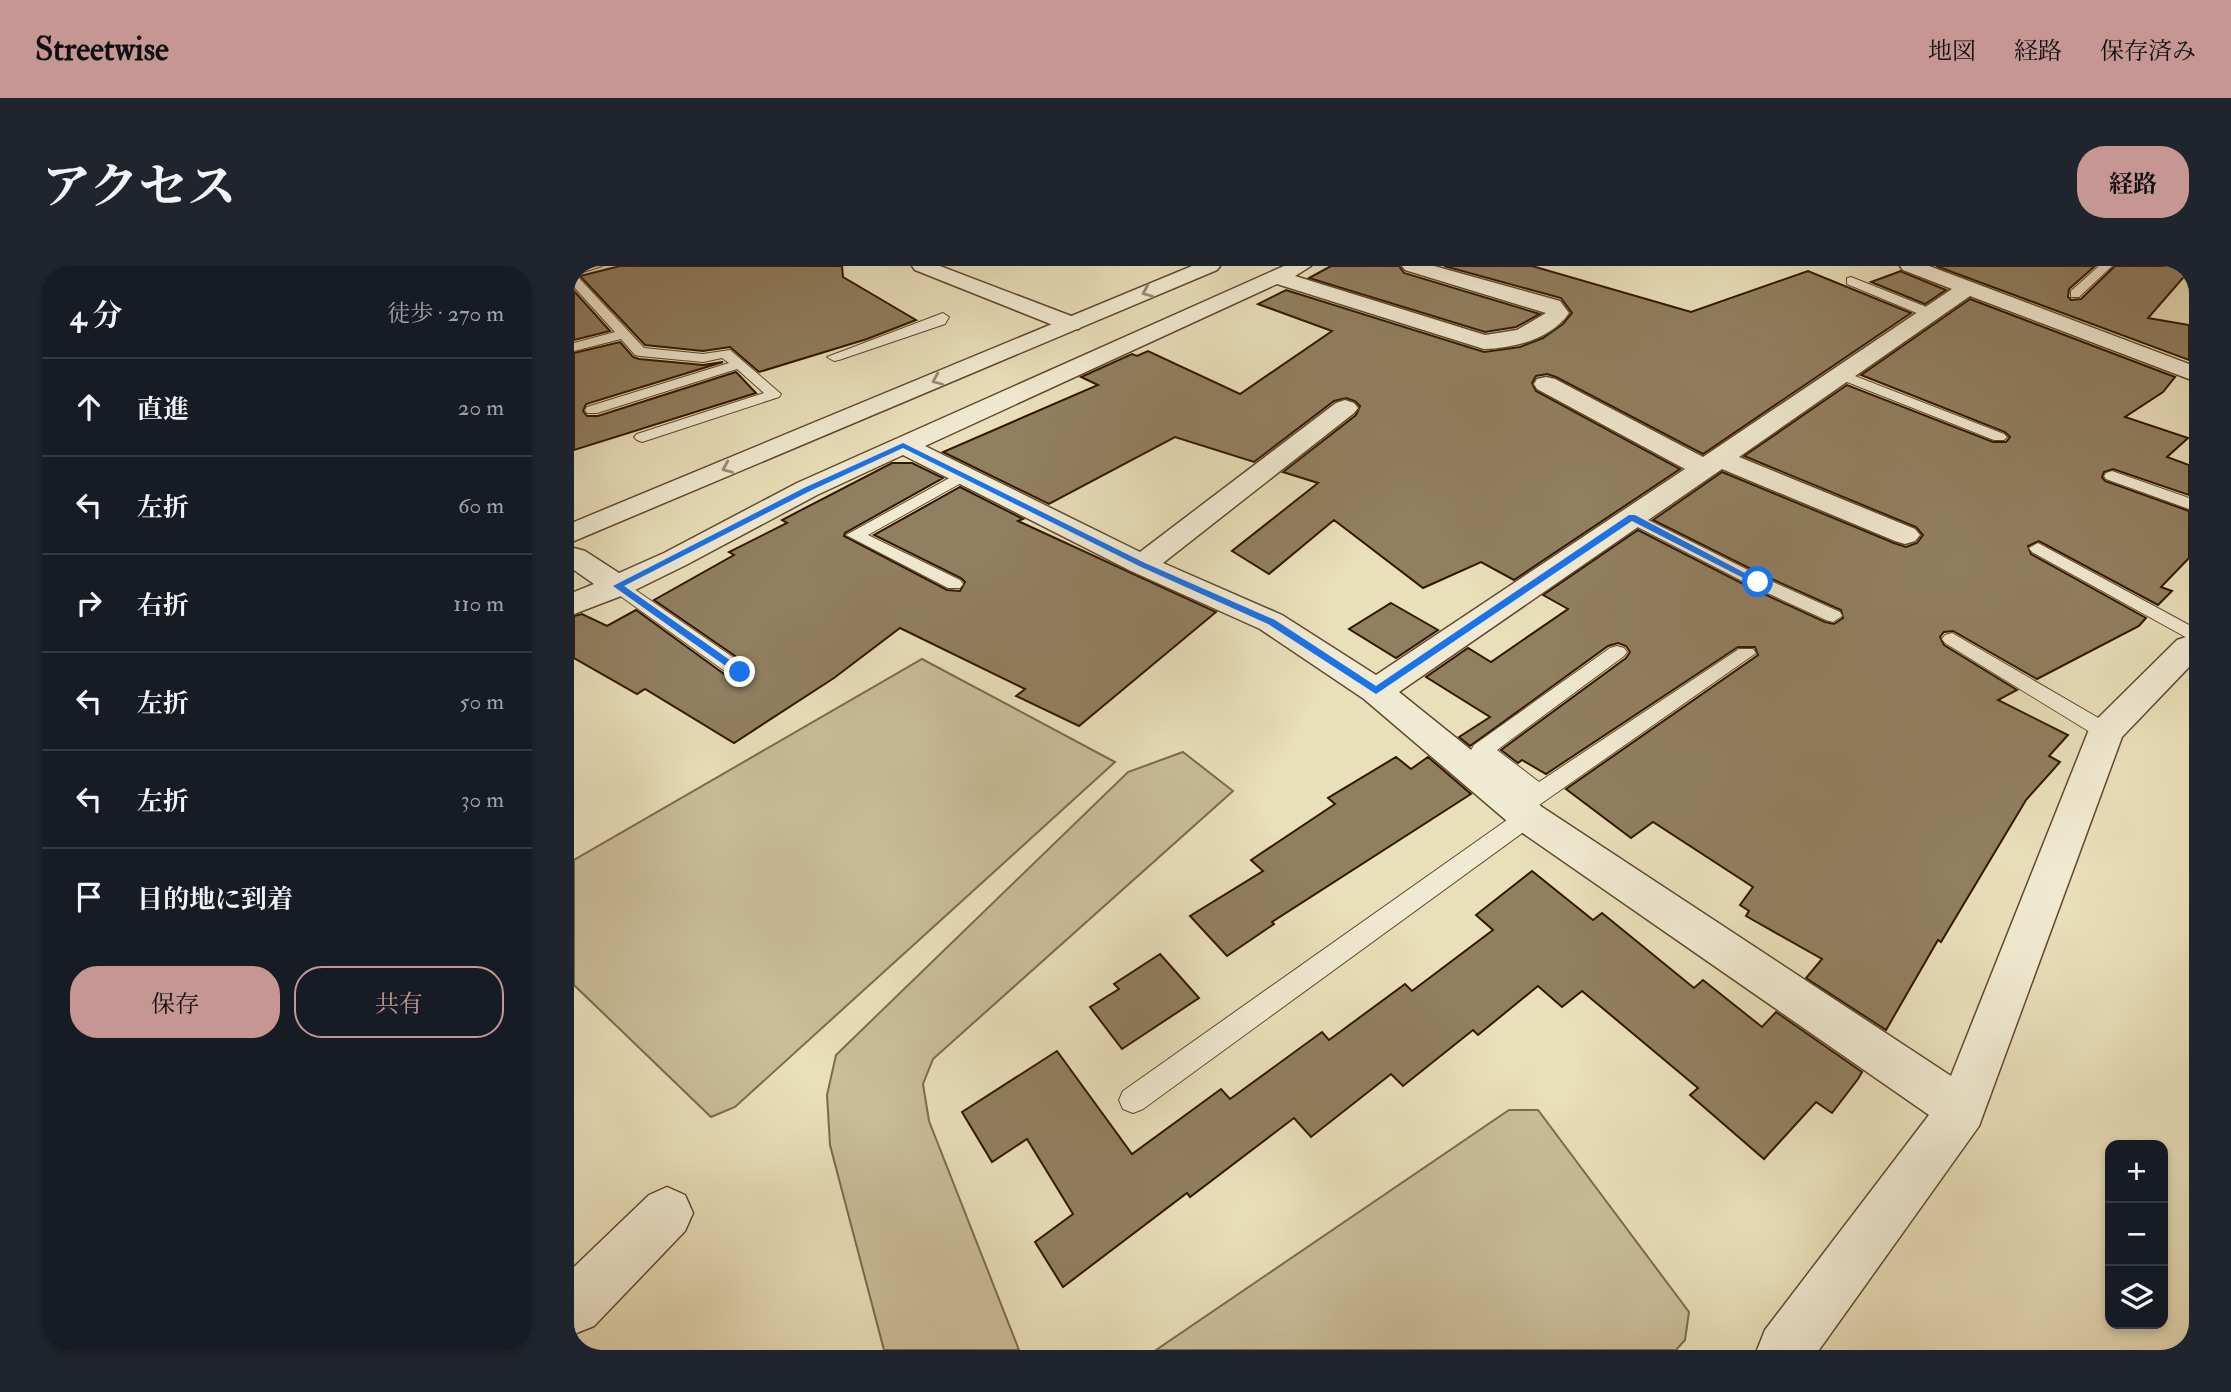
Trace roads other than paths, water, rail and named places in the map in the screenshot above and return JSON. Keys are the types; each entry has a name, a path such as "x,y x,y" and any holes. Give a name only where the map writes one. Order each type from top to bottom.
{"street":[{"path":"922,266 1043,313 1070,313"},
{"path":"574,532 1070,313 1210,266"},
{"path":"574,604 618,586 807,489 1301,266"},
{"path":"1275,277 1485,342 1514,340 1553,320 1558,313 1552,306 1412,266"},
{"path":"1910,266 2189,372"},
{"path":"959,280 985,271"},
{"path":"1376,691 1967,289"},
{"path":"574,506 1043,313"},
{"path":"1546,384 1712,463 1905,535"},
{"path":"1142,565 1345,408"},
{"path":"903,445 1142,565 1271,622 1376,691 1528,806 1962,1110"},
{"path":"574,557 618,586"},
{"path":"1785,1350 1962,1110 2106,733 2189,647"},
{"path":"574,1306 667,1213"}],"lane":[{"path":"574,271 596,266"},
{"path":"2075,294 2106,266"},
{"path":"574,280 640,352 703,358 725,353 766,381 774,394 642,437"},
{"path":"1851,281 1928,313"},
{"path":"834,357 940,321 943,317"},
{"path":"574,346 623,334"},
{"path":"592,410 739,365"},
{"path":"1842,375 1999,437"},
{"path":"954,584 855,535 964,475"},
{"path":"2112,476 2189,504"},
{"path":"1632,517 1758,582 1833,616"},
{"path":"2038,548 2189,633"},
{"path":"618,586 740,672"},
{"path":"1952,639 2106,733"},
{"path":"1528,806 1482,750 1617,652"},
{"path":"1133,1100 1528,806 1746,653"}]}
